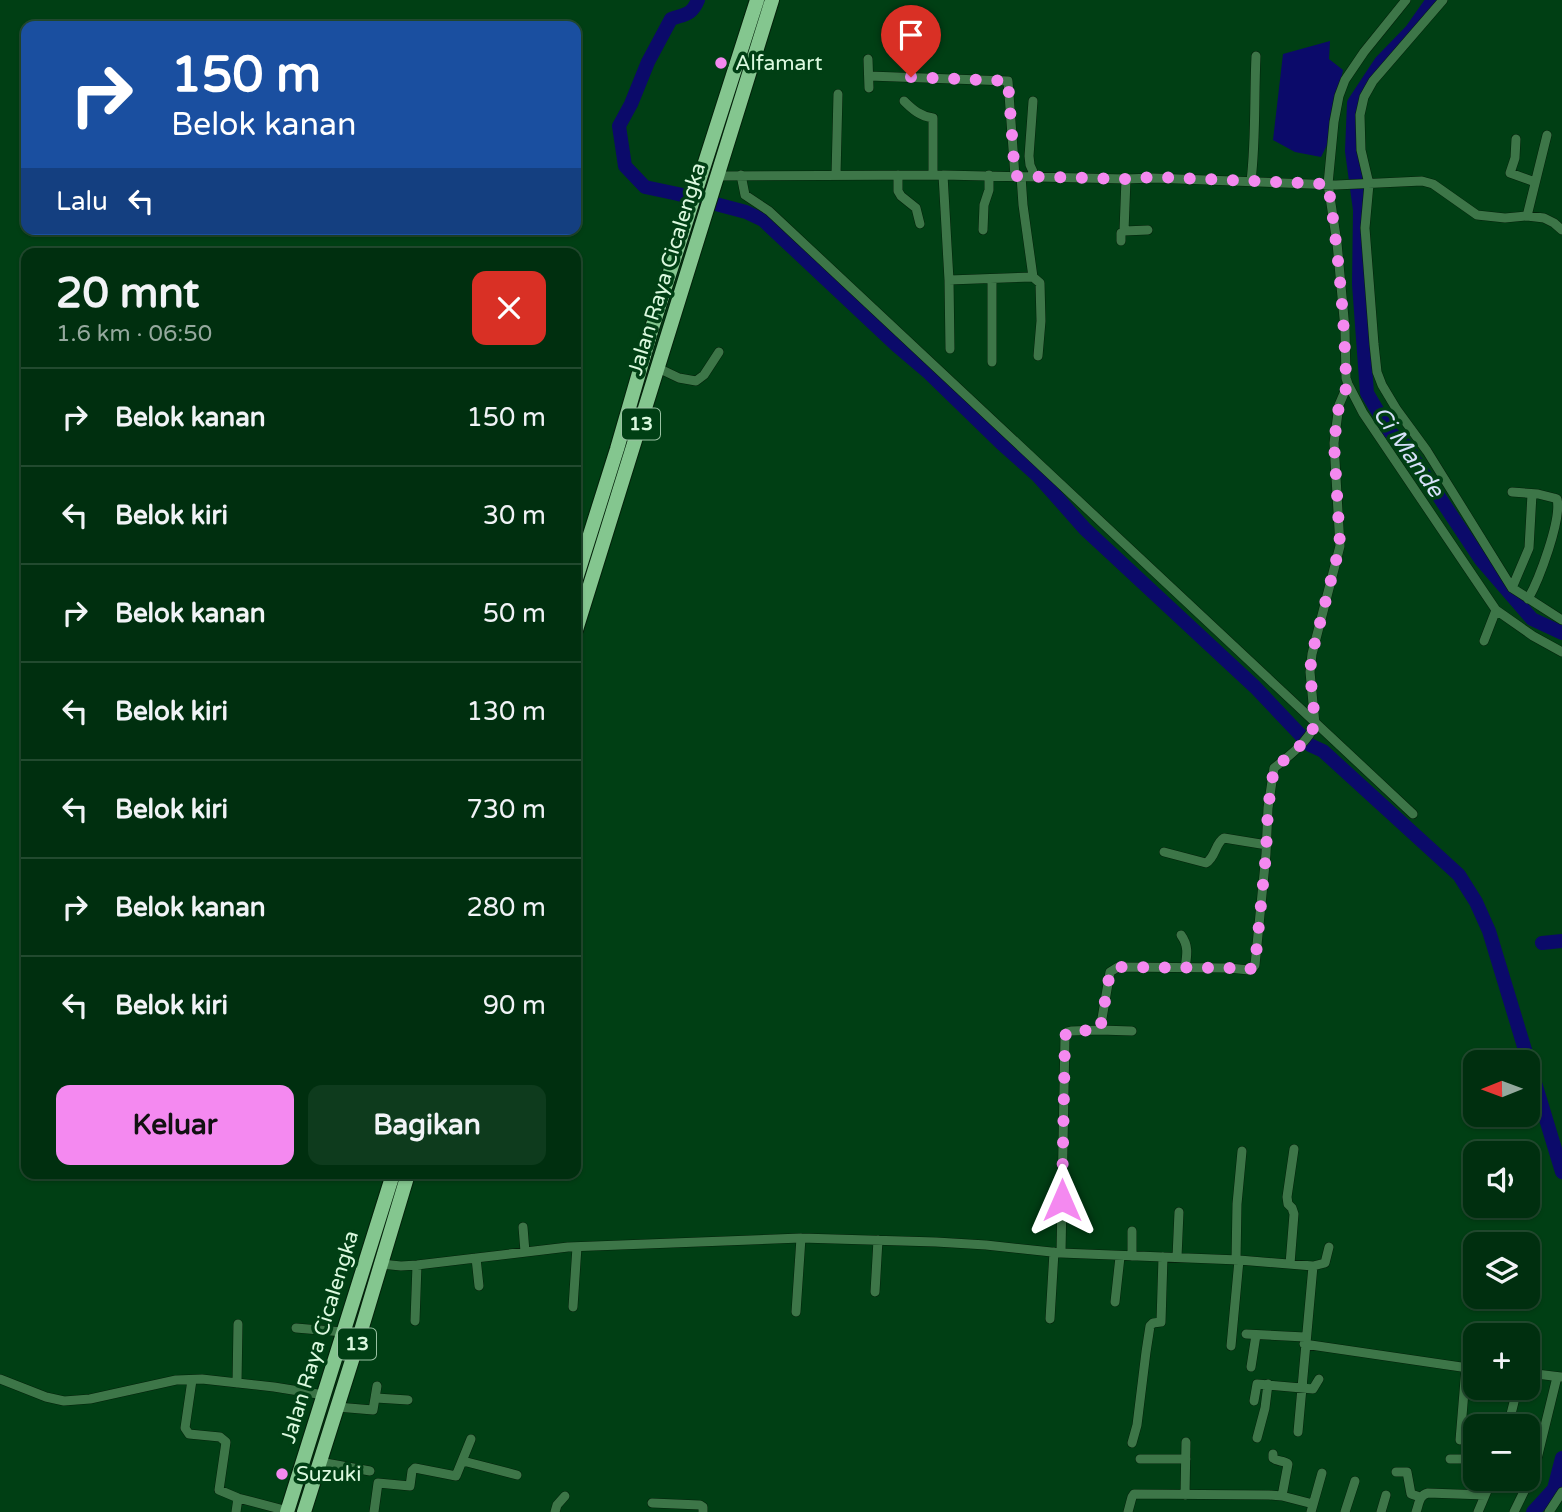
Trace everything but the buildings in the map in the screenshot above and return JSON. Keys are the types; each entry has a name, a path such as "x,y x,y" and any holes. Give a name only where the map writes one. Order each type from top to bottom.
{"highway":[{"name":"Jalan Raya Cicalengka","path":"581,563 757,0"},
{"name":"Jalan Raya Cicalengka","path":"581,614 772,0"},
{"name":"Jalan Raya Cicalengka","path":"288,1511 391,1179"},
{"name":"Jalan Raya Cicalengka","path":"304,1512 406,1179"},
{"path":"338,1348 354,1354"}],"street":[{"path":"1406,0 1345,80 1334,121 1332,185 1345,329 1346,378 1363,413 1496,610 1562,652"},
{"path":"1443,0 1373,80 1364,97 1360,115 1361,150 1367,184 1365,228 1377,372 1397,410 1427,451 1513,588 1560,618"},
{"path":"1251,181 1255,134 1256,56"},
{"path":"868,59 869,88"},
{"path":"869,76 1008,81 1032,277"},
{"path":"836,175 838,94"},
{"path":"904,101 912,110 933,118 949,280 950,349"},
{"path":"1033,101 1029,156 1035,176"},
{"path":"1527,216 1547,135"},
{"path":"1516,139 1515,158 1510,173 1535,182"},
{"path":"718,176 938,174 1126,179 1153,177 1332,185 1422,181 1433,184 1477,215 1544,218 1561,226"},
{"path":"741,175 747,196 769,211 794,234 1314,726 1413,814"},
{"path":"898,175 898,191 916,208 920,224"},
{"path":"983,230 989,176"},
{"path":"1121,241 1121,233 1124,231 1126,179"},
{"path":"1124,231 1148,230"},
{"path":"949,280 1032,277 1040,283 1038,356"},
{"path":"992,278 992,362"},
{"path":"658,368 679,378 696,381 704,376 719,352"},
{"path":"1100,1030 1110,972 1114,969 1249,970 1255,965 1268,808 1274,768 1292,755 1314,726 1310,672 1312,654 1340,545 1334,443 1339,405 1348,384"},
{"path":"1512,492 1557,499 1559,504 1559,525 1548,560 1528,599"},
{"path":"1513,588 1529,548 1532,494"},
{"path":"1485,641 1496,610"},
{"path":"1164,852 1206,863 1213,857 1219,841 1224,838 1267,845"},
{"path":"1181,935 1188,953 1185,968"},
{"path":"1050,1319 1058,1253 1065,1036 1071,1031 1132,1031"},
{"path":"1290,1264 1294,1214 1288,1205 1287,1196 1294,1149"},
{"path":"1231,1346 1242,1151"},
{"path":"1177,1257 1180,1212"},
{"path":"523,1227 525,1252"},
{"path":"1132,1231 1132,1256"},
{"path":"381,1264 417,1265 577,1247 801,1238 985,1245 1058,1253 1237,1260 1313,1266 1325,1264 1329,1247"},
{"path":"796,1312 801,1238"},
{"path":"875,1292 878,1240"},
{"path":"573,1307 577,1247"},
{"path":"1115,1302 1120,1256"},
{"path":"1132,1443 1137,1425 1150,1326 1161,1322 1163,1257"},
{"path":"476,1258 479,1286"},
{"path":"415,1321 417,1265"},
{"path":"1298,1432 1313,1266"},
{"path":"237,1383 238,1324"},
{"path":"296,1328 343,1332"},
{"path":"1245,1334 1463,1367"},
{"path":"1251,1367 1256,1335"},
{"path":"1540,1375 1559,1377 1540,1439"},
{"path":"0,1379 64,1401 90,1399 176,1380 202,1379 324,1395"},
{"path":"1254,1401 1256,1385 1314,1389 1319,1379"},
{"path":"192,1380 185,1428 189,1434 220,1437 226,1442 219,1490 238,1498 288,1511"},
{"path":"1257,1438 1268,1384"},
{"path":"337,1407 373,1410 377,1387"},
{"path":"376,1398 408,1400"},
{"path":"1460,1440 1466,1400"},
{"path":"1511,1414 1514,1402"},
{"path":"374,1512 378,1483 410,1486 415,1468 456,1476 471,1439"},
{"path":"1185,1495 1186,1442"},
{"path":"1273,1454 1275,1460 1288,1465 1282,1496"},
{"path":"1140,1459 1186,1459"},
{"path":"1450,1459 1463,1460"},
{"path":"463,1461 517,1475"},
{"path":"320,1462 370,1471"},
{"path":"1396,1472 1408,1473 1411,1494 1420,1497"},
{"path":"1128,1512 1134,1494 1282,1496 1312,1508 1322,1473"},
{"path":"1345,1512 1355,1481"},
{"path":"1478,1512 1487,1491"},
{"path":"1514,1512 1522,1491"},
{"path":"1549,1512 1562,1492"},
{"path":"1381,1512 1386,1494"},
{"path":"1416,1512 1423,1494 1485,1495"},
{"path":"555,1512 565,1496"},
{"path":"236,1512 238,1498"},
{"path":"652,1503 700,1505 704,1507 703,1512"}],"shaded area":[{"path":"1330,41 1329,59 1343,70 1327,145 1321,157 1295,152 1273,140 1283,54"}],"waterway":[{"path":"698,0 691,11 671,19 619,126 625,166 645,187 746,212 763,220 1038,476 1085,529 1255,687 1310,745 1323,751 1459,875 1476,902 1489,931 1562,1172"},
{"name":"Ci Mande","path":"1433,0 1412,30 1381,62 1354,103 1352,151 1360,210 1359,284 1367,393 1390,432 1409,448 1481,560 1532,619 1562,633"},
{"path":"1542,943 1562,941"},
{"path":"1533,1512 1554,1489 1562,1458"}],"place":[{"name":"Alfamart","path":"721,63"},
{"name":"Suzuki","path":"282,1474"}],"route":[{"path":"911,77 1007,80 1010,83 1015,176 1126,179 1153,177 1328,184 1337,243 1348,384 1339,405 1334,443 1340,545 1312,654 1310,672 1314,729 1292,755 1274,768 1268,808 1255,965 1249,970 1118,967 1110,972 1100,1030 1071,1031 1065,1036 1062,1200"}]}
